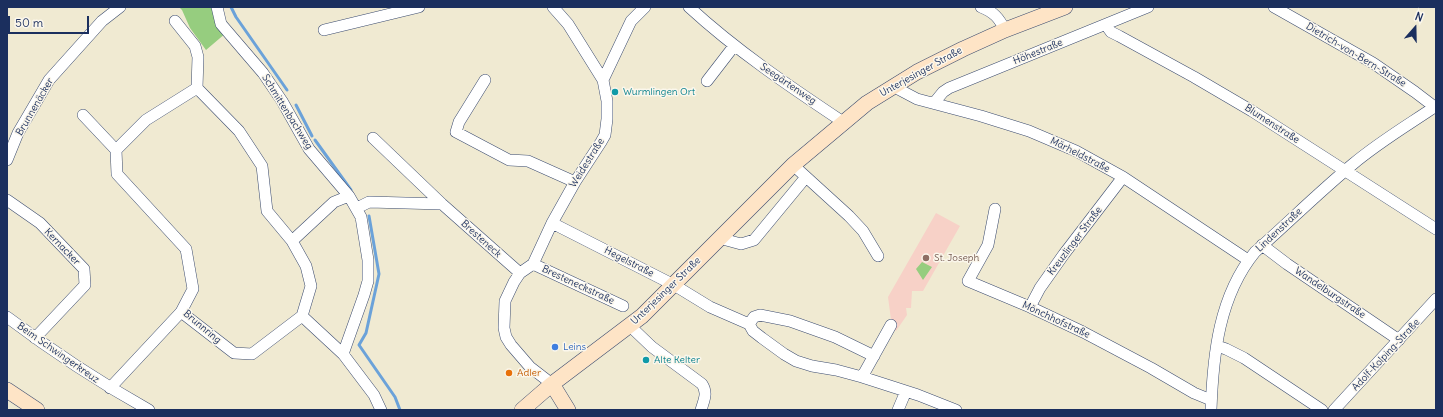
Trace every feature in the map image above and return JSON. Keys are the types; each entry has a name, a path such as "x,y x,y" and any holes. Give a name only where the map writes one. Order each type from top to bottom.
{"main road":[{"name":"Unterjesinger Straße","path":"522,410 552,384 630,326 651,308 793,164 867,103 941,59 1005,30 1065,7"},
{"path":"552,384 568,410"},
{"path":"7,390 37,410"}],"street":[{"name":"Brunnenäcker","path":"7,160 18,133 49,80 102,21 120,7"},
{"name":"Schmittenbachweg","path":"217,7 221,24 263,73 282,101 309,149 348,196 357,208 361,217 368,260 368,281 343,354"},
{"path":"324,30 419,7"},
{"name":"Weidestraße","path":"533,264 552,223 575,182 605,135 608,119 608,101 603,80 568,24 553,7"},
{"path":"603,80 631,21 645,7"},
{"name":"Seegärtenweg","path":"689,7 734,46 766,70 843,122"},
{"path":"981,7 996,14 1005,30"},
{"name":"Höhestraße","path":"934,103 943,92 949,88 1148,7"},
{"name":"Dietrich-von-Bern-Straße","path":"1274,7 1373,63 1436,107"},
{"path":"175,21 195,46 198,57 197,88 239,131 262,166 267,211 292,241 306,266 310,286 302,316 343,354 374,396 381,410"},
{"name":"Blumenstraße","path":"1106,24 1111,32 1234,100 1436,229"},
{"path":"707,81 734,46"},
{"path":"485,80 459,122 456,132 509,160 528,161 575,182"},
{"name":"Märheldstraße","path":"895,85 910,96 1042,136 1076,151 1123,177 1248,260"},
{"path":"83,115 116,150 146,120 197,88"},
{"name":"Lindenstraße","path":"1211,405 1217,346 1223,317 1230,292 1248,260 1262,245 1344,171 1385,140 1436,107"},
{"name":"Bresteneck","path":"373,138 442,204 520,273"},
{"name":"Brunnring","path":"116,150 117,174 186,249 193,289 181,312 234,353 252,354 302,316"},
{"path":"793,164 863,231 878,256"},
{"path":"719,238 741,244 754,240 806,177"},
{"name":"Kreuzlinger Straße","path":"1030,307 1040,288 1059,260 1123,177"},
{"path":"292,241 334,202 348,196"},
{"name":"Kernacker","path":"7,200 40,223 84,269 85,285 35,338"},
{"path":"357,208 369,202 442,204"},
{"name":"Mönchhofstraße","path":"995,209 988,245 968,281 1030,307 1122,352 1194,393 1211,405"},
{"name":"Hegelstraße","path":"552,223 674,285 710,307 749,324 753,331 762,338 784,354 796,360 812,366 862,377 906,391 956,410"},
{"name":"Wandelburgstraße","path":"1262,245 1287,264 1399,340"},
{"path":"533,264 520,273 505,301 504,319 506,337 523,359 552,384"},
{"name":"Bresteneckstraße","path":"533,264 623,306"},
{"name":"Adolf-Kolping-Straße","path":"1334,410 1436,299"},
{"name":"Beim Schwingerkreuz","path":"110,388 181,312"},
{"path":"749,324 754,318 760,315 785,320 820,331 874,356"},
{"name":"Beim Schwingerkreuz","path":"7,317 35,338 110,388 149,410"},
{"path":"862,377 891,325"},
{"path":"630,326 652,347 702,384 706,394 701,410"},
{"path":"1217,346 1244,358 1322,410"},
{"path":"898,410 906,391"}],"shaded area":[{"name":"St. Joseph","path":"936,213 960,226 923,291 912,291 911,308 906,308 907,315 896,331 892,327 888,297"}],"green space":[{"path":"179,7 212,7 226,33 206,50 190,28 182,10"},
{"path":"922,262 932,267 923,280 916,269"}],"waterway":[{"path":"231,7 236,17 287,90"},
{"path":"296,105 312,136"},
{"path":"315,140 351,190"},
{"path":"369,216 379,274 366,333 359,345 395,397 400,410"}],"place":[{"name":"Wurmlingen Ort","path":"615,92"},
{"name":"St. Joseph","path":"926,258"},
{"name":"Leins","path":"555,347"},
{"name":"Alte Kelter","path":"646,360"},
{"name":"Adler","path":"509,373"}]}
